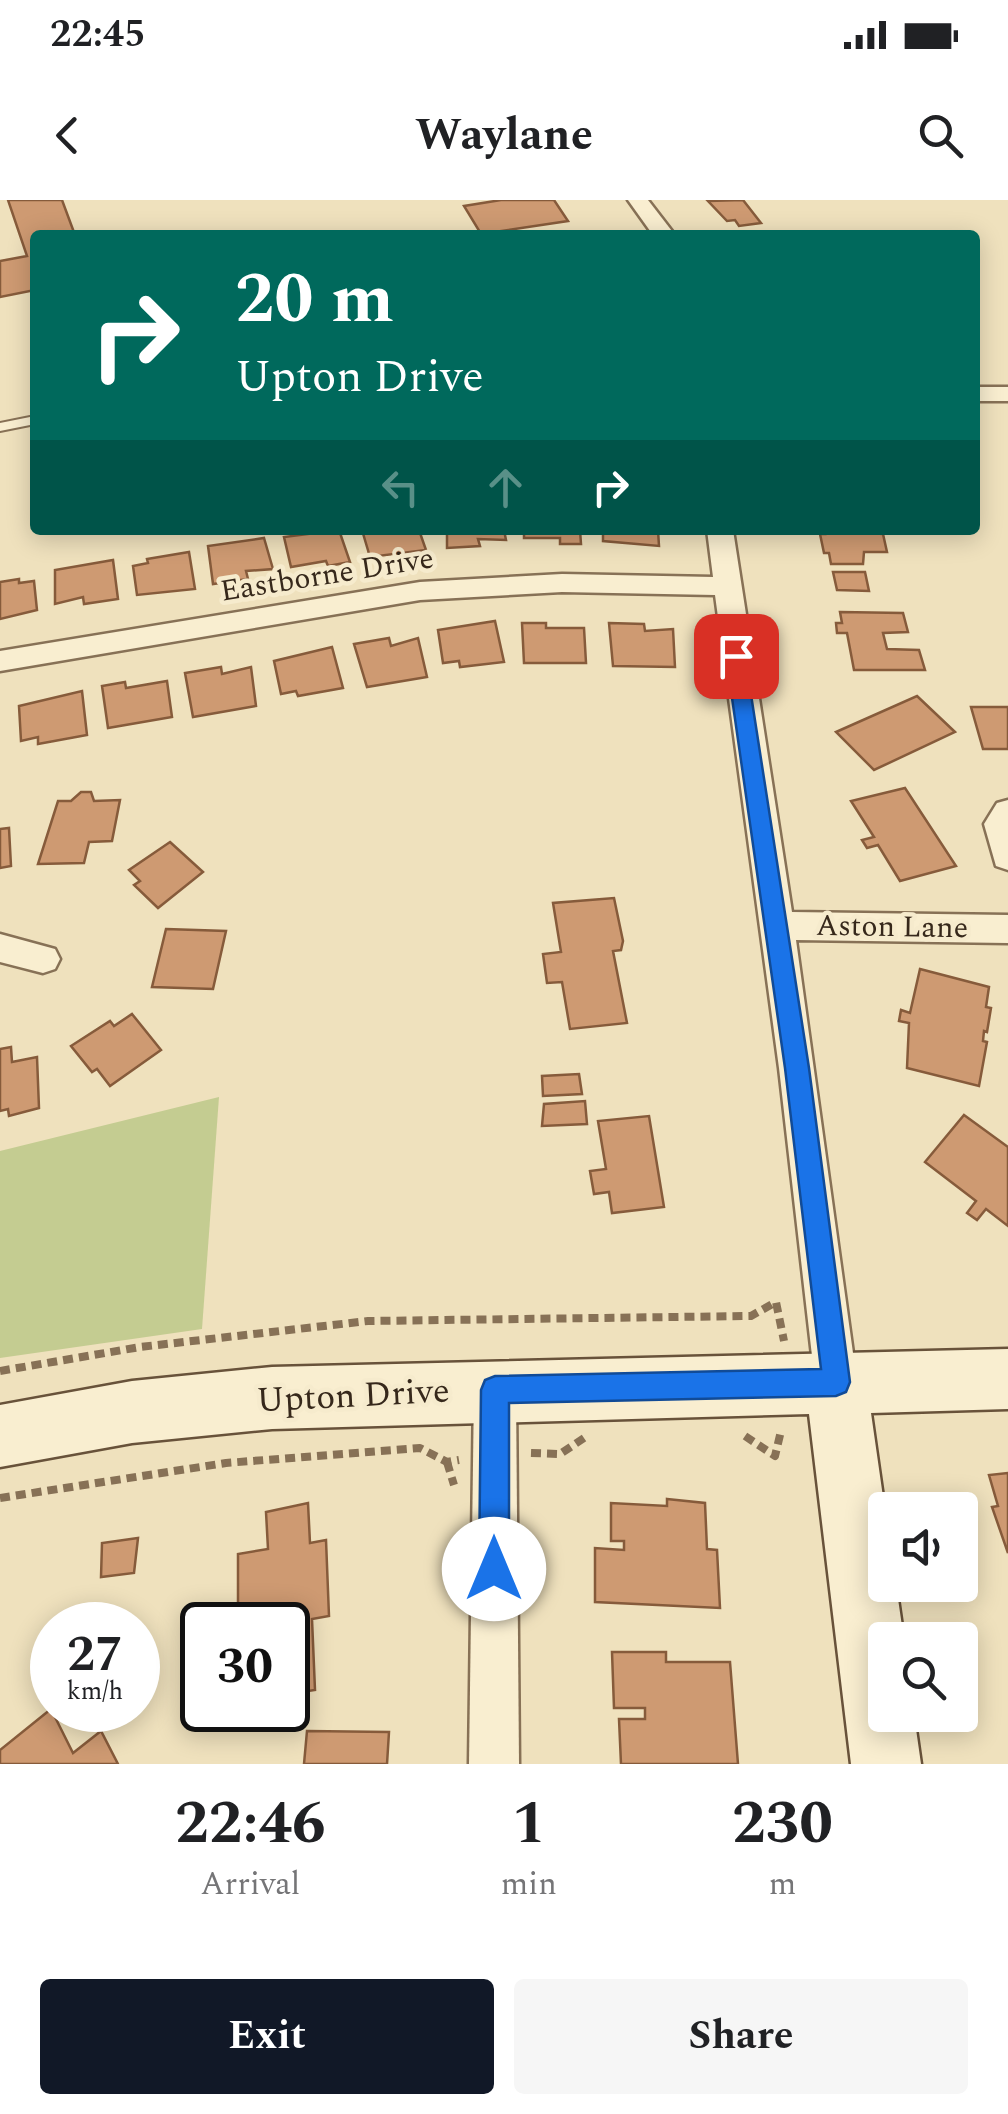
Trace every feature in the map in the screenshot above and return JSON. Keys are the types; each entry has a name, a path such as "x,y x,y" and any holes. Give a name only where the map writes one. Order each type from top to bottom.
{"main road":[{"name":"Upton Drive","path":"0,1436 132,1412 272,1398 1008,1379"},
{"path":"814,1382 886,1764"}],"street":[{"path":"638,200 660,230"},
{"path":"980,394 1008,394"},
{"path":"721,535 776,926 814,1382"},
{"name":"Eastborne Drive","path":"0,661 420,591 562,583 727,586"},
{"path":"1008,812 1000,824 1008,857"},
{"name":"Aston Lane","path":"776,926 1008,928"},
{"path":"0,948 43,959"},
{"path":"494,1764 495,1390"}],"lane":[{"path":"0,427 30,421"}],"path":[{"path":"0,1371 140,1346 368,1321 750,1316 776,1302 814,1382 775,1456 748,1436 728,1436"},
{"path":"0,1498 226,1462 420,1448 447,1462 495,1452 560,1454 593,1433"}],"green space":[{"path":"219,1097 202,1329 0,1358 0,1151"}],"building":[{"path":"8,200 62,200 73,230 30,230 30,291 0,297 0,261 27,256"},
{"path":"501,200 554,200 568,221 479,230 464,206"},
{"path":"743,200 761,223 739,226 735,220 727,221 708,201"},
{"path":"341,535 350,562 328,566 326,561 291,567 284,537"},
{"path":"363,535 421,535 426,550 370,557"},
{"path":"447,535 505,535 506,540 478,539 480,546 447,548"},
{"path":"580,535 581,544 560,544 560,538 524,538"},
{"path":"603,535 658,535 659,546 603,541"},
{"path":"820,535 883,535 887,552 864,552 863,564 831,564 829,553 824,553"},
{"path":"264,538 273,569 246,571 248,579 213,584 208,546"},
{"path":"189,552 195,589 137,595 133,566 148,563 147,559"},
{"path":"113,560 118,599 84,604 83,597 55,604 55,570"},
{"path":"833,572 865,572 869,591 837,590"},
{"path":"19,579 19,583 34,581 37,610 0,619 0,582"},
{"path":"840,612 903,613 908,632 883,633 887,649 919,650 925,670 854,670 847,633 837,633 836,623 842,623"},
{"path":"495,621 504,662 460,667 459,661 443,663 438,630"},
{"path":"522,623 546,623 546,628 584,628 586,663 524,663"},
{"path":"609,623 644,624 645,631 673,629 675,667 613,666"},
{"path":"389,638 391,646 418,638 427,677 367,687 354,644"},
{"path":"332,647 343,688 298,696 296,691 281,694 274,661"},
{"path":"221,667 222,674 251,667 256,706 193,717 185,673"},
{"path":"167,681 172,717 108,728 102,686 125,682 126,688"},
{"path":"82,691 87,735 38,744 38,737 21,741 19,706"},
{"path":"917,696 955,732 874,770 836,732"},
{"path":"971,707 1008,707 1008,749 983,749"},
{"path":"905,788 956,866 900,881 878,845 867,848 862,840 874,837 851,801"},
{"path":"81,792 91,792 94,801 120,800 112,841 89,842 84,863 38,864 58,801 71,801"},
{"path":"9,828 11,866 0,868 0,829"},
{"path":"170,842 203,872 158,908 134,885 140,881 129,870"},
{"path":"614,898 623,941 621,950 613,951 627,1023 570,1029 562,982 547,983 543,954 561,952 553,903"},
{"path":"166,929 226,931 213,989 152,987"},
{"path":"920,969 989,987 986,1007 991,1008 987,1032 984,1031 983,1041 987,1042 979,1086 907,1068 909,1023 899,1021 901,1010 910,1013"},
{"path":"132,1014 161,1050 110,1086 97,1069 92,1072 71,1046 110,1021 114,1026"},
{"path":"11,1047 12,1062 37,1057 39,1108 9,1116 8,1109 0,1111 0,1049"},
{"path":"579,1074 582,1094 543,1096 542,1076"},
{"path":"585,1101 587,1124 542,1126 544,1104"},
{"path":"964,1115 1008,1147 1008,1226 986,1209 977,1220 967,1213 976,1201 925,1162"},
{"path":"649,1116 664,1207 612,1213 609,1192 594,1194 590,1171 606,1169 598,1121"},
{"path":"1008,1473 1008,1553 992,1507 998,1506 989,1475"},
{"path":"667,1499 705,1503 707,1549 717,1550 720,1608 595,1602 595,1548 624,1550 624,1541 611,1541 611,1503 667,1506"},
{"path":"308,1503 310,1543 326,1540 329,1616 312,1619 315,1690 310,1691 310,1602 238,1602 238,1554 268,1549 266,1512"},
{"path":"138,1538 134,1573 101,1577 102,1543"},
{"path":"612,1652 666,1652 666,1662 730,1662 738,1764 621,1764 619,1719 645,1719 645,1708 614,1708"},
{"path":"30,1726 30,1732 62,1732 73,1753 102,1732 118,1764 0,1764 0,1750"},
{"path":"307,1732 389,1732 387,1764 304,1764"}],"route":[{"path":"494,1569 495,1390 836,1382 797,1068 736,656"}]}
